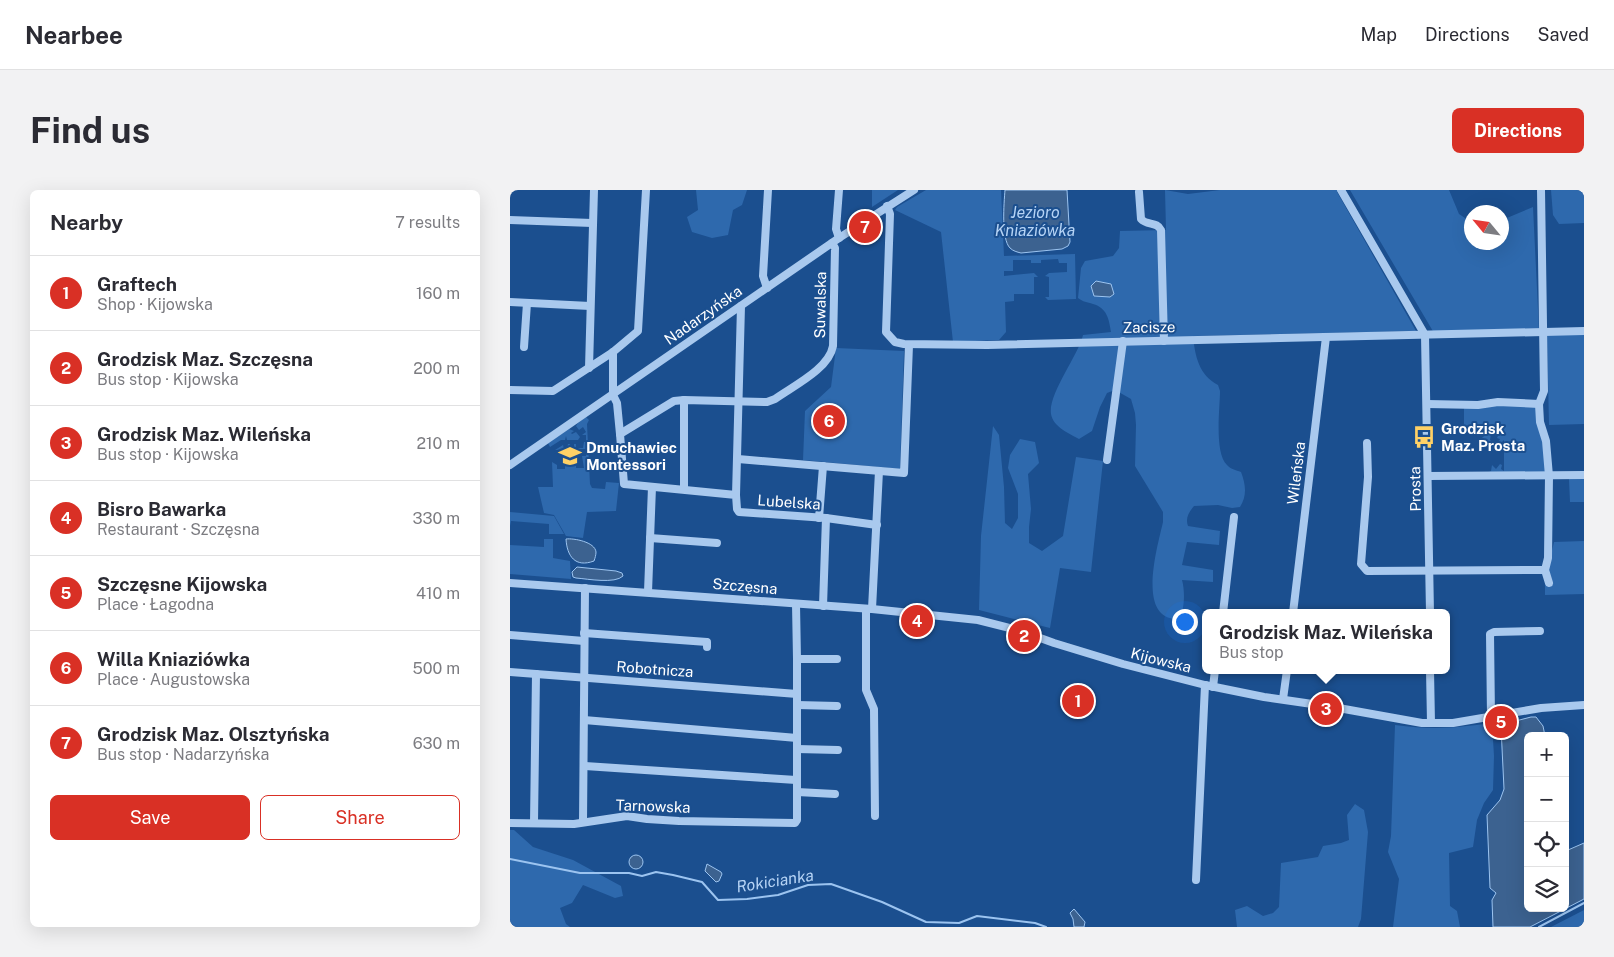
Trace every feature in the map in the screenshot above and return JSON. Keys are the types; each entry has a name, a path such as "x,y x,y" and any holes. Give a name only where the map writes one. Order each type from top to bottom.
{"street":[{"path":"589,368 594,190"},
{"path":"510,390 553,391 613,352 638,331 646,190"},
{"path":"767,288 763,276 768,190"},
{"name":"Suwalska","path":"684,400 762,403 771,401 828,360 833,346 838,190"},
{"name":"Nadarzyńska","path":"510,465 835,240 914,190"},
{"path":"1341,190 1426,335"},
{"path":"1541,190 1544,391 1538,404 1540,422 1546,441 1549,476 1548,558 1545,570 1549,583"},
{"path":"1139,192 1141,219 1145,222 1156,224 1162,230 1164,340"},
{"name":"Zacisze","path":"887,206 890,214 886,332 895,342 909,345 1584,331"},
{"path":"510,220 592,223"},
{"path":"510,302 590,306"},
{"path":"524,347 527,303"},
{"path":"736,495 741,306"},
{"name":"Prosta","path":"1426,335 1430,609"},
{"name":"Wileńska","path":"1294,609 1326,337"},
{"path":"1107,460 1123,341"},
{"path":"738,459 904,473 909,345"},
{"path":"613,352 612,395 617,402 620,434 674,401 684,400 684,490"},
{"path":"1427,404 1498,402 1538,404"},
{"name":"Lubelska","path":"620,434 624,484 736,495 739,512 823,518 877,525"},
{"path":"1367,443 1368,477 1361,564 1367,571 1545,570"},
{"path":"822,466 823,606"},
{"path":"875,816 874,709 866,690 869,609 877,525 879,471"},
{"path":"1428,476 1584,475"},
{"path":"648,592 652,486"},
{"path":"1223,609 1234,517"},
{"path":"650,538 717,543"},
{"name":"Szczęsna","path":"510,583 869,609 978,620"},
{"path":"583,822 585,766 585,588"},
{"path":"796,604 797,792 835,794"},
{"name":"Kijowska","path":"978,620 1021,631 1123,664 1205,685 1431,723 1453,723 1541,708 1584,705"},
{"path":"1491,717 1490,634 1494,632 1540,631"},
{"path":"510,635 707,642 707,647"},
{"path":"797,659 837,659"},
{"name":"Robotnicza","path":"510,672 797,694"},
{"path":"534,823 536,674"},
{"path":"1214,686 1216,674"},
{"path":"1283,699 1286,674"},
{"path":"1430,674 1431,723"},
{"path":"1196,880 1205,685"},
{"path":"797,705 838,706"},
{"path":"584,720 797,738"},
{"path":"797,749 838,750"},
{"path":"585,766 796,780"},
{"name":"Tarnowska","path":"510,824 574,824 627,816 679,821 794,823 797,820 797,792"}],"shaded area":[{"path":"696,190 747,190 742,205 733,210 728,235 712,238 692,232 687,217 698,210"},
{"path":"872,190 898,190 872,207"},
{"path":"926,190 1001,190 1004,256 1075,254 1076,299 1048,300 1045,297 1049,297 1049,277 1045,276 1049,273 1067,272 1067,263 1059,263 1058,259 1041,260 1041,263 1031,263 1031,260 1013,260 1013,271 1004,271 1004,276 1034,273 1038,277 1034,277 1034,294 1014,294 1014,301 1005,302 1006,332 999,340 953,342 941,232 895,210"},
{"path":"1165,190 1188,194 1220,190 1340,190 1337,192 1416,331 1193,336 1199,364 1206,376 1218,385 1220,391 1220,451 1230,468 1241,472 1245,490 1244,499 1240,507 1232,508 1218,505 1194,506 1189,513 1187,518 1188,526 1220,531 1219,545 1187,542 1182,565 1213,570 1213,582 1182,580 1184,600 1179,619 1165,616 1157,608 1153,595 1154,563 1163,522 1163,512 1135,466 1136,425 1131,399 1115,390 1107,393 1092,431 1079,439 1058,426 1052,419 1051,414 1051,406 1058,386 1083,335 1111,332 1108,318 1104,311 1098,306 1078,298 1081,268 1085,261 1113,256 1119,248 1120,231 1166,230"},
{"path":"1350,190 1449,190 1459,214 1464,217 1464,250 1509,250 1509,217 1533,207 1539,330 1434,333"},
{"path":"1551,190 1584,190 1584,223 1559,224 1553,215"},
{"path":"1584,332 1584,424 1549,425 1547,333"},
{"path":"836,348 904,351 900,469 803,460 805,411 831,387"},
{"path":"1493,404 1536,407 1541,429 1546,471 1542,473 1489,472 1492,465 1496,469 1500,464 1502,465 1501,469 1504,471 1504,440 1501,443 1500,439 1497,438 1498,436 1491,434 1490,440 1493,443 1488,445 1484,443 1482,438 1486,434 1485,432 1481,432 1479,436 1475,432 1464,432 1464,406"},
{"path":"586,417 589,420 587,424 590,484 592,488 605,489 606,482 619,483 616,511 587,512 583,538 566,536 554,515 544,513 538,487 553,487 552,462 557,465 557,469 565,469 565,459 576,459 576,468 584,468 582,456 586,456 586,449 555,450 563,445 564,449 567,449 568,444 570,444 571,449 574,449 574,444 576,444 576,448 583,448 584,442 586,442 586,435 582,435 586,432 583,427 579,430 576,426"},
{"path":"993,426 999,435 1005,523 1012,529 1018,518 1018,494 1008,468 1010,455 1020,439 1035,442 1039,463 1028,474 1031,509 1029,543 1042,551 1063,536 1076,457 1103,461 1091,572 1060,568 1050,628 979,610 981,536"},
{"path":"569,429 574,431 572,434 576,432 580,437 578,440 567,440 566,436 565,440 561,440 550,447 548,443"},
{"path":"1569,479 1584,479 1584,502 1570,502"},
{"path":"510,512 554,516 564,534 549,534 549,524 511,521 510,526"},
{"path":"544,539 553,539 553,558 570,561 571,579 510,574 510,545 544,547"},
{"path":"1584,541 1584,594 1545,595 1545,580 1554,542"},
{"path":"1492,723 1494,756 1493,790 1484,803 1477,820 1473,847 1449,853 1450,906 1457,911 1460,927 1393,927 1399,879 1388,852 1391,836 1395,725 1444,728"},
{"path":"1355,804 1364,810 1368,832 1361,919 1358,927 1237,927 1235,910 1247,906 1263,916 1273,913 1279,907 1281,863 1318,857 1323,846 1349,840 1347,815"},
{"path":"510,830 514,830 533,847 573,860 621,886 623,896 615,898 583,885 572,903 560,908 566,924 570,927 510,927"},
{"path":"1584,910 1584,927 1551,927"}],"water":[{"name":"Jezioro Kniaziówka","path":"1005,190 1067,190 1070,242 1068,246 1062,249 1021,253 1010,248 1004,229"},
{"path":"1096,281 1111,284 1114,294 1110,297 1094,296 1091,286"},
{"path":"566,539 579,540 592,546 596,552 594,561 582,563 573,559 568,551"},
{"path":"577,567 616,571 622,573 623,576 614,580 576,578 573,577 572,572"},
{"path":"1536,717 1543,726 1544,732 1524,732 1524,912 1559,912 1530,927 1493,927 1492,900 1496,893 1490,888 1487,815 1500,800 1504,789 1501,727 1504,724"},
{"path":"1584,843 1584,899 1569,907 1569,850"},
{"path":"633,855 639,855 643,862 639,869 633,869 629,865 629,859"},
{"path":"707,864 721,872 719,881 716,882 705,871"},
{"path":"1074,909 1085,922 1084,927 1074,927 1070,913"}],"waterway":[{"name":"Rokicianka","path":"510,859 580,873 629,873 642,876 656,872 673,875 702,882 718,900 778,895 808,885 831,884 882,902 926,922 959,923 977,916 1035,923 1046,927"},
{"name":"Rokicianka","path":"1539,927 1584,903"}],"place":[{"name":"Grodzisk Maz. Olsztyńska","path":"865,227"},
{"name":"Willa Kniaziówka","path":"829,421"},
{"name":"Grodzisk Maz. Prosta","path":"1424,437"},
{"name":"Dmuchawiec Montessori","path":"570,456"},
{"name":"Bisro Bawarka","path":"917,621"},
{"name":"Grodzisk Maz. Szczęsna","path":"1024,636"},
{"name":"Graftech","path":"1078,701"},
{"name":"Grodzisk Maz. Wileńska","path":"1326,709"},
{"name":"Szczęsne Kijowska","path":"1501,722"}]}
